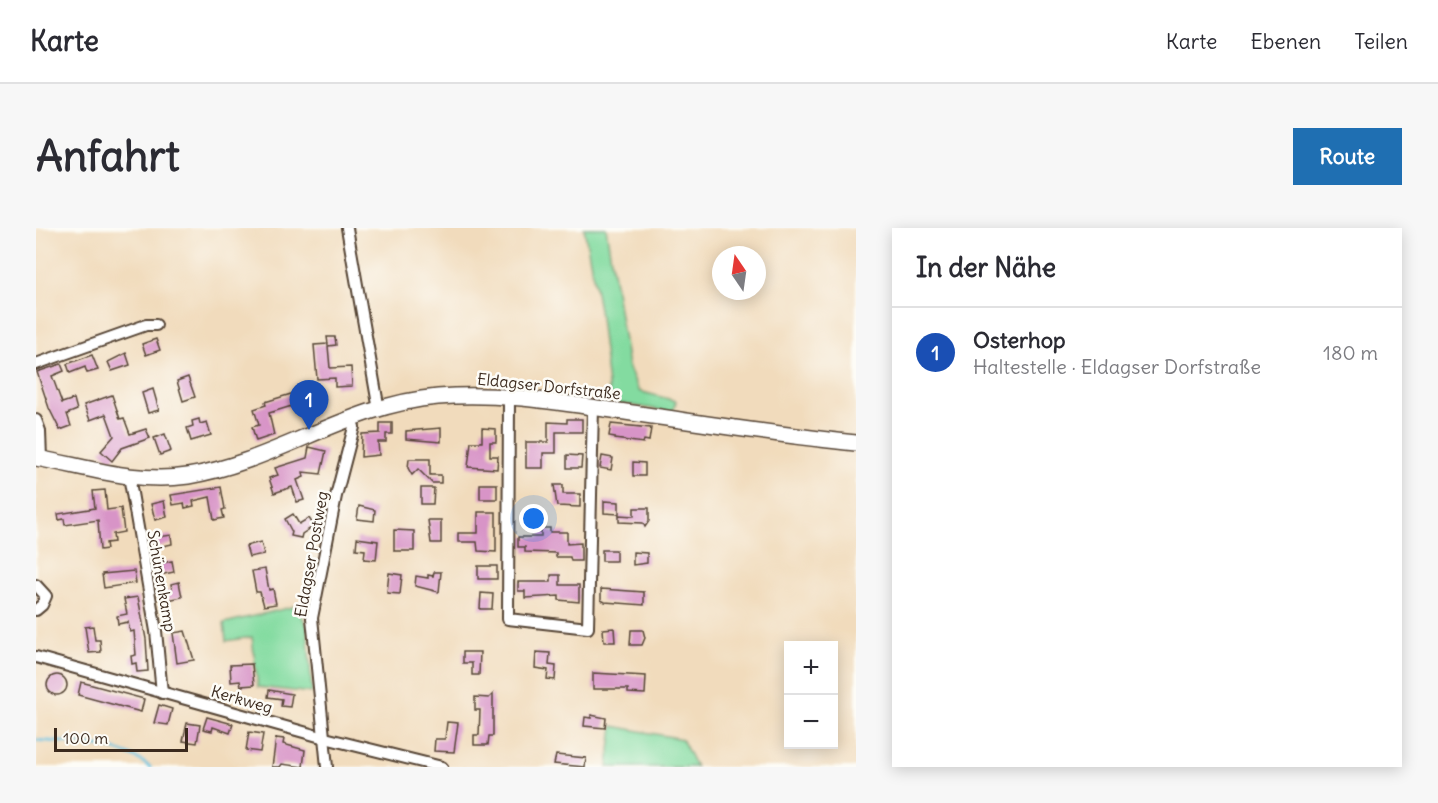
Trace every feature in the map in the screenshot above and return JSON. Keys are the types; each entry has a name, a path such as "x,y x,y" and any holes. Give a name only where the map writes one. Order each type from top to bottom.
{"street":[{"path":"347,228 379,410"},
{"path":"36,364 146,325 156,325"},
{"name":"Eldagser Dorfstraße","path":"39,459 129,476 181,477 254,460 351,419 435,397 509,397 856,443"},
{"path":"509,397 508,619 588,628 593,407"},
{"name":"Eldagser Postweg","path":"327,767 312,618 336,496 354,427 351,419"},
{"path":"36,420 40,431 39,459"},
{"name":"Schünenkamp","path":"129,476 156,631 162,693"},
{"path":"36,585 46,596 42,605 36,610"},
{"name":"Kerkweg","path":"36,657 325,738 441,767"}],"green space":[{"path":"584,228 606,228 628,366 639,391 676,401 673,412 610,402 599,309"},
{"path":"296,606 307,625 312,693 258,687 252,637 226,641 224,623"},
{"path":"613,726 682,739 696,767 608,767"}],"building":[{"path":"327,337 335,337 336,345 328,346 330,368 351,367 352,386 335,387 335,378 317,379 314,345 328,344"},
{"path":"156,339 160,350 146,355 142,344"},
{"path":"126,353 130,365 112,371 108,362"},
{"path":"92,355 98,370 87,373 85,367 70,373 67,364"},
{"path":"61,364 64,371 52,376 62,403 74,399 77,410 67,414 71,426 60,430 49,408 37,372"},
{"path":"188,377 195,397 183,401 177,381"},
{"path":"153,389 159,410 148,413 142,393"},
{"path":"291,394 295,405 269,413 274,435 256,441 252,427 259,425 254,409 266,405 265,402"},
{"path":"112,395 120,419 124,418 130,434 146,429 150,438 122,448 112,461 101,451 114,436 106,414 90,420 84,405"},
{"path":"199,419 200,424 207,422 211,435 191,441 187,428 193,426 192,421"},
{"path":"567,419 582,419 582,432 556,432 556,453 543,453 543,468 526,468 526,442 548,442 548,422 567,423"},
{"path":"380,423 392,423 392,434 386,434 386,442 378,442 379,455 361,457 362,434 380,433"},
{"path":"611,424 651,428 649,441 644,440 643,443 615,439 609,436"},
{"path":"441,428 441,442 406,439 406,431"},
{"path":"482,428 496,429 496,442 490,442 490,456 498,456 497,469 468,467 471,442 482,442"},
{"path":"165,434 171,451 160,455 154,438"},
{"path":"309,447 326,451 321,474 303,472 304,477 297,480 304,500 297,502 292,487 274,493 269,478 278,475 275,468 307,458"},
{"path":"567,455 582,456 581,468 567,468"},
{"path":"602,456 613,458 611,470 600,468"},
{"path":"409,459 430,459 430,475 441,475 441,483 432,483 418,469 412,475 408,468"},
{"path":"633,462 645,463 645,476 633,476"},
{"path":"480,484 497,484 497,499 480,499"},
{"path":"554,485 563,485 563,494 580,494 580,507 557,506"},
{"path":"221,487 225,509 222,510 224,518 214,520 210,497 193,501 194,506 185,508 184,503 173,505 171,495"},
{"path":"421,488 434,488 433,504 421,504"},
{"path":"105,490 107,510 121,508 124,532 113,534 114,542 106,543 107,549 100,550 98,520 65,525 64,519 59,520 58,514 95,508 93,491"},
{"path":"164,501 167,517 155,520 151,504"},
{"path":"604,501 619,502 619,514 604,513"},
{"path":"359,506 375,510 374,521 357,519"},
{"path":"634,508 649,508 649,521 645,527 643,523 619,522 619,515 634,516"},
{"path":"478,512 496,512 496,552 478,551 477,542 458,542 458,533 478,533"},
{"path":"293,514 299,524 309,518 314,526 302,534 301,538 291,536 292,532 285,519"},
{"path":"428,520 441,520 441,543 431,543"},
{"path":"541,528 550,528 550,532 567,532 567,544 581,543 581,561 571,561 570,557 556,557 556,553 525,552 525,547 518,547 518,537 541,537"},
{"path":"394,530 414,531 414,551 394,551"},
{"path":"171,535 172,544 154,548 152,538"},
{"path":"357,538 378,541 376,560 364,559 365,550 356,549"},
{"path":"261,542 264,554 249,557 246,546"},
{"path":"602,550 616,550 616,561 602,561"},
{"path":"633,552 647,553 647,563 633,565"},
{"path":"172,561 174,572 159,575 157,564"},
{"path":"478,566 497,566 497,579 478,579"},
{"path":"265,569 269,590 273,589 276,604 264,606 260,592 256,592 252,571"},
{"path":"134,571 136,583 104,588 102,574"},
{"path":"434,572 441,572 439,592 415,586 416,576 428,578 428,575 433,576"},
{"path":"389,573 402,575 400,594 387,593"},
{"path":"551,575 560,575 560,585 579,585 579,602 559,600 559,596 525,598 525,591 518,591 518,582 551,582"},
{"path":"179,582 182,597 163,601 162,592 172,590 171,584"},
{"path":"601,589 644,592 644,605 605,602 601,600"},
{"path":"481,593 493,594 492,609 480,609"},
{"path":"138,597 146,639 148,671 137,672 136,663 132,664 131,656 136,655 134,631 130,632 128,622 118,624 117,616 127,614 124,599"},
{"path":"93,626 95,640 100,640 101,652 89,653 85,627"},
{"path":"614,628 615,642 604,642 603,629"},
{"path":"631,630 643,630 645,638 642,645 630,645"},
{"path":"185,631 194,660 177,663 173,633"},
{"path":"463,652 480,652 479,675 472,675 472,663 463,663"},
{"path":"536,652 550,653 549,665 556,666 555,680 547,679 548,670 535,668"},
{"path":"252,664 254,685 241,686 240,681 231,682 230,665"},
{"path":"593,673 646,676 645,694 628,693 628,689 593,689"},
{"path":"57,675 64,678 67,685 64,692 57,695 50,692 47,685 50,678"},
{"path":"81,682 144,699 141,712 78,695"},
{"path":"269,690 292,694 290,707 281,706 282,699 268,697"},
{"path":"493,694 493,736 489,736 488,745 474,745 474,735 479,735 480,710 475,710 475,697 489,698"},
{"path":"159,705 172,709 168,725 154,723"},
{"path":"591,715 606,718 605,728 584,726 585,717 591,718"},
{"path":"207,717 233,724 230,733 213,727 212,731 203,729"},
{"path":"447,722 458,723 454,752 434,751 435,739 445,739"},
{"path":"187,723 200,725 197,743 183,741"},
{"path":"249,732 263,734 260,752 246,750"},
{"path":"276,738 284,739 283,744 305,750 303,767 282,764 280,767 272,767"},
{"path":"556,755 586,758 585,767 554,764"}],"waterway":[{"path":"36,740 110,749 138,759 150,767"}],"place":[{"name":"Osterhop","path":"309,430"}]}
